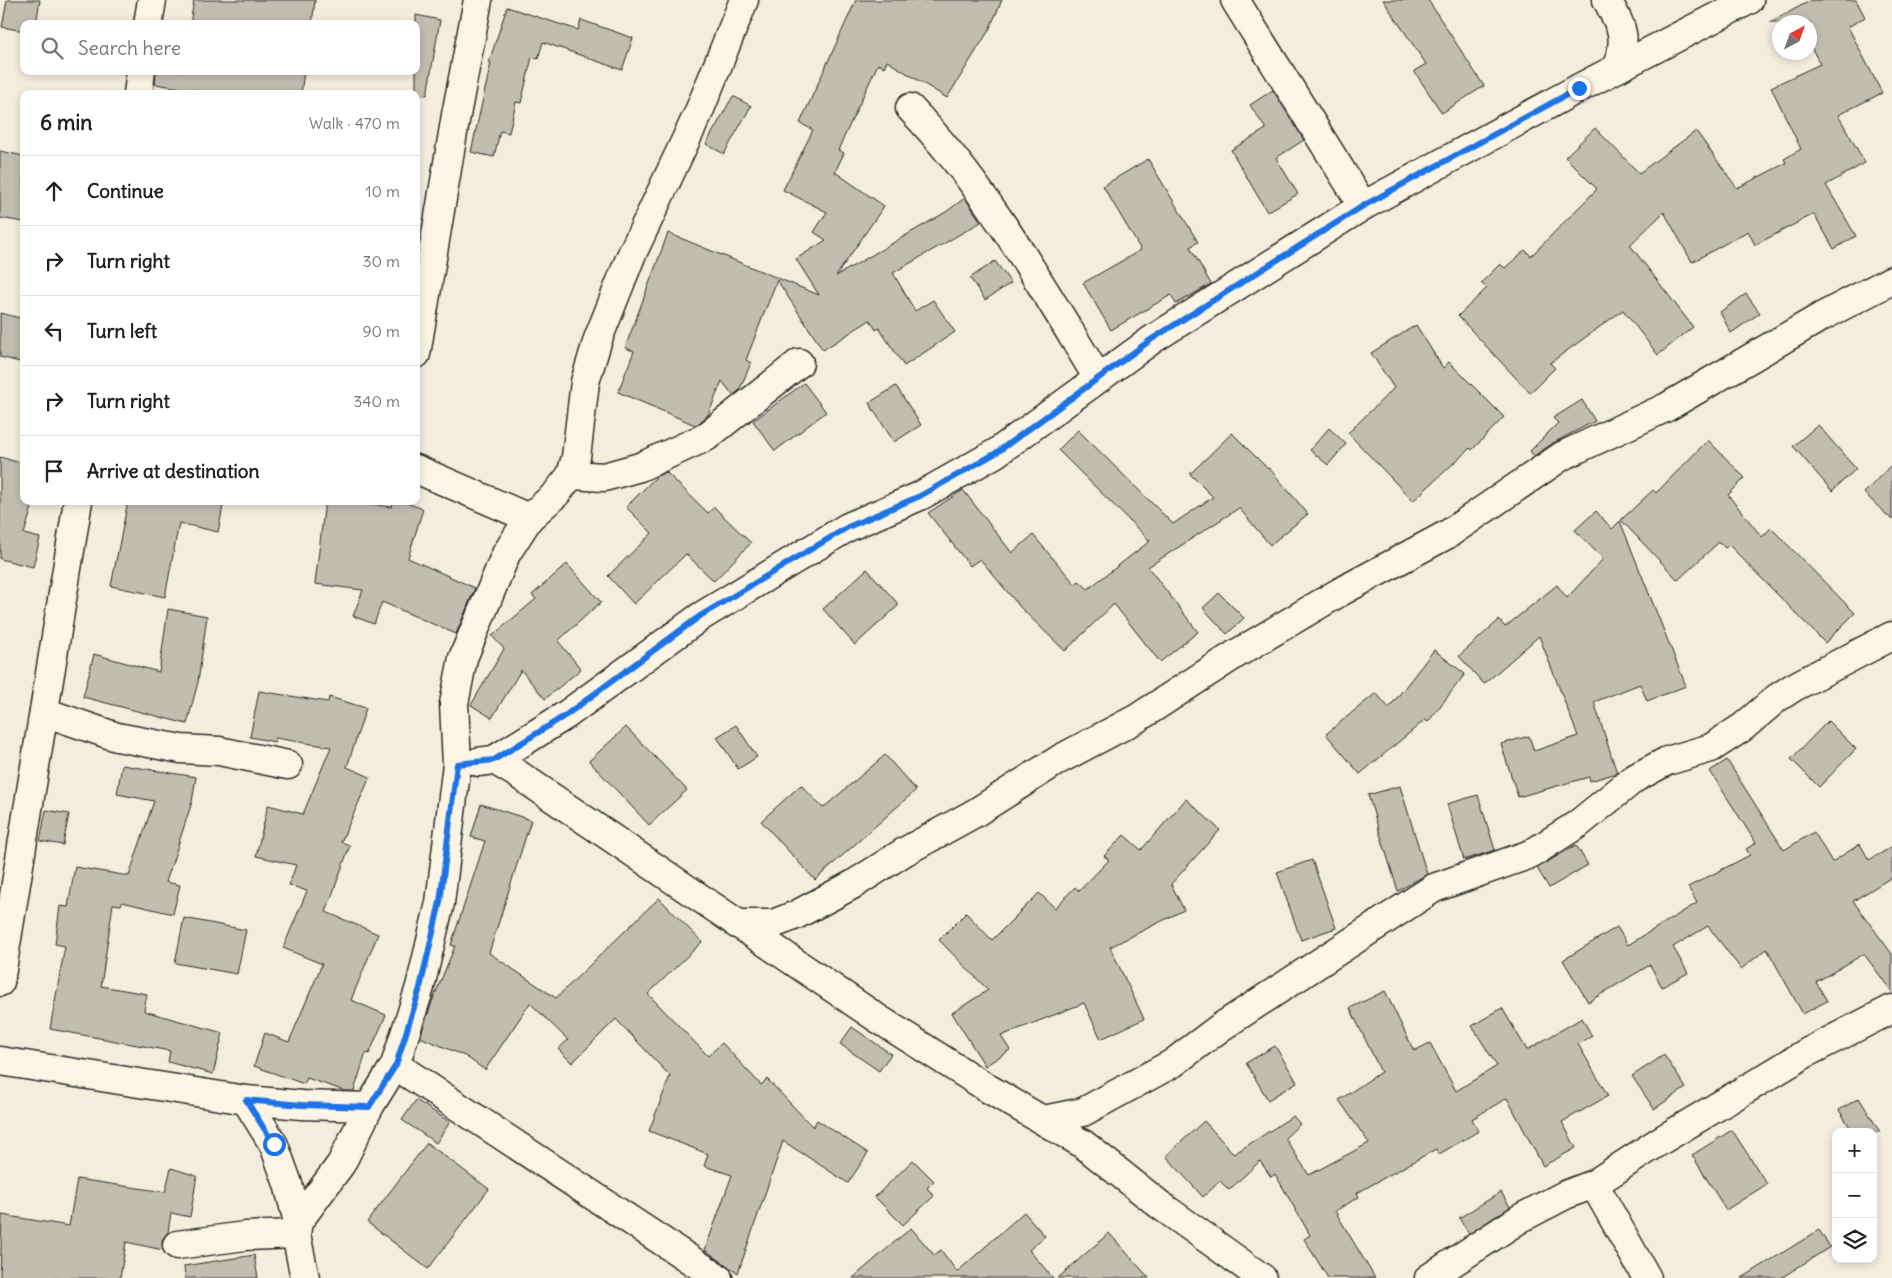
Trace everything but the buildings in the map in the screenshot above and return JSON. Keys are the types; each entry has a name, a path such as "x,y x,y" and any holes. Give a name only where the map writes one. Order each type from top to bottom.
{"street":[{"path":"149,20 152,0"},
{"path":"420,330 456,114 478,0"},
{"path":"177,1245 297,1228 341,1164 369,1107 396,1065 420,988 440,902 457,764 454,704 463,658 506,554 529,518 556,494 571,475 576,456 585,382 598,339 631,256 698,114 744,0"},
{"path":"1235,0 1363,206"},
{"path":"1607,0 1623,30 1624,43 1618,68"},
{"path":"457,764 494,760 566,715 700,616 848,527 920,496 996,453 1152,339 1363,206 1618,68 1749,0"},
{"path":"139,90 140,75"},
{"path":"910,108 956,160 1043,290 1098,378"},
{"path":"737,924 773,924 796,915 854,884 904,852 975,813 1060,759 1136,719 1236,654 1340,592 1448,534 1562,456 1667,407 1821,318 1892,280"},
{"path":"571,475 604,477 640,467 706,437 799,363"},
{"path":"420,471 529,518"},
{"path":"0,982 77,505"},
{"path":"1044,1120 1083,1112 1173,1063 1221,1026 1434,888 1531,854 1578,824 1635,778 1667,761 1710,748 1742,727 1782,694 1892,636"},
{"path":"44,712 117,737 181,749 218,751 288,765"},
{"path":"494,760 877,1018 990,1089 1083,1144 1160,1205 1262,1278"},
{"path":"1430,1278 1521,1218 1564,1195 1594,1184 1660,1141 1808,1052 1892,1009"},
{"path":"0,1061 246,1100 302,1105 369,1107"},
{"path":"396,1065 718,1278"},
{"path":"246,1100 274,1144 288,1184 305,1278"},
{"path":"1083,1112 1083,1144"},
{"path":"1594,1184 1647,1278"}],"route":[{"path":"274,1144 246,1100 302,1105 369,1107 396,1065 420,988 440,902 457,764 494,760 566,715 700,616 848,527 920,496 996,453 1152,339 1363,206 1579,88"}]}
